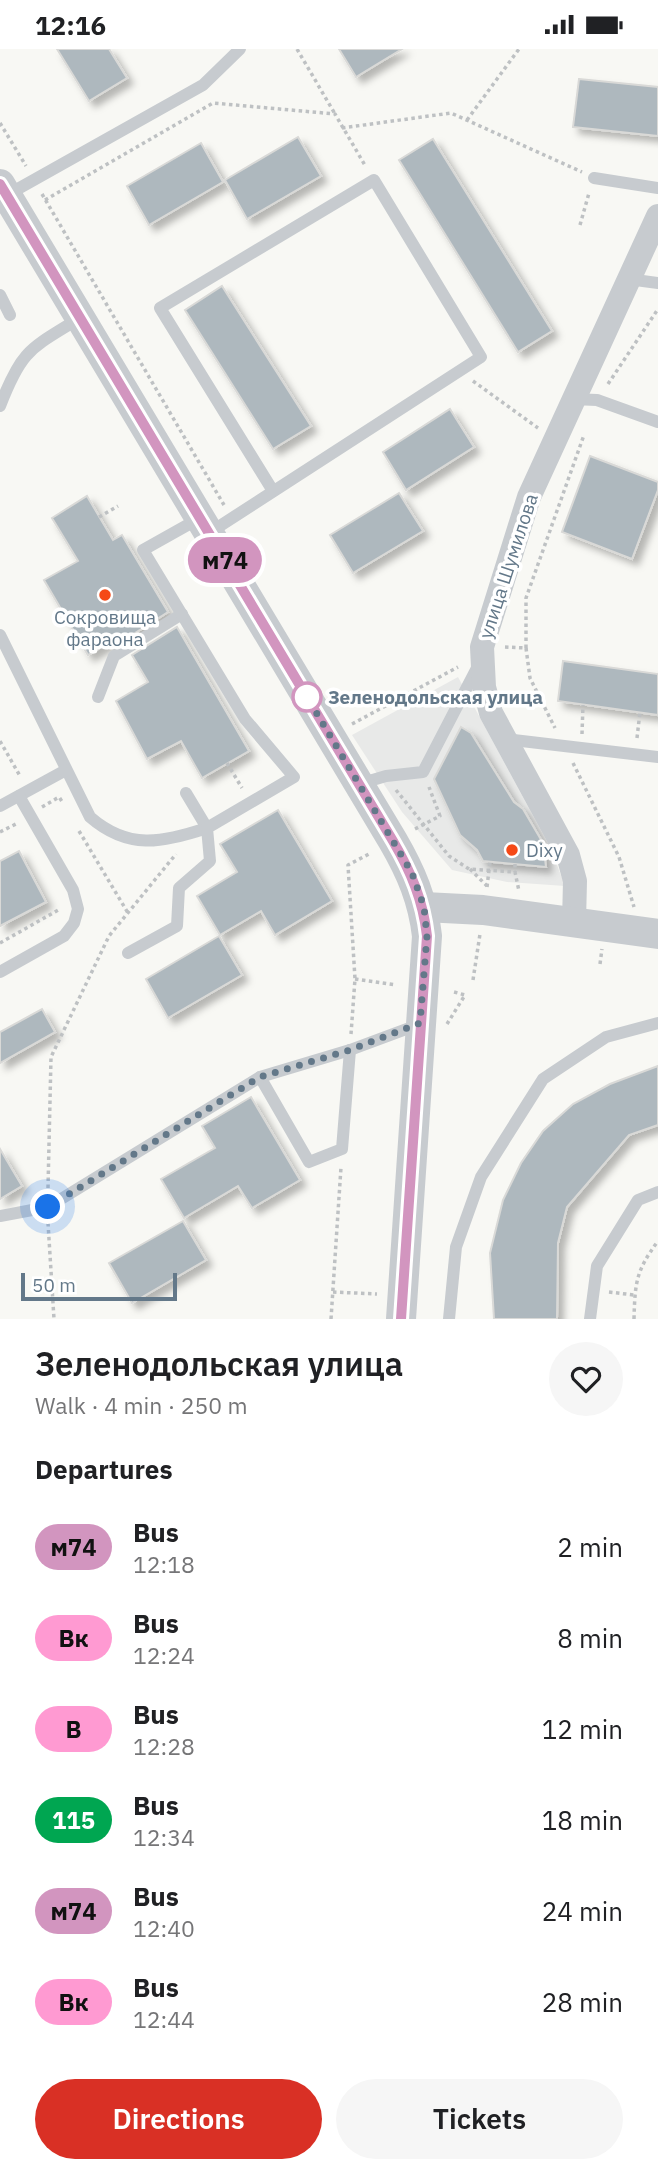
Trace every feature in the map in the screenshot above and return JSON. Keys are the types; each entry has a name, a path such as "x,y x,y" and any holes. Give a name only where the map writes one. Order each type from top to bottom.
{"street":[{"path":"3,190 80,319 213,523 372,780 424,907 427,936 401,1319"},
{"name":"улица Шумилова","path":"574,922 575,881 568,855 491,713 479,659 529,497 658,216"},
{"path":"424,907 483,910 658,934"}],"lane":[{"path":"3,190 34,180 203,85 240,49"},
{"path":"594,178 658,188"},
{"path":"0,635 90,817 109,834 141,842 175,837 207,828 294,777 245,719 143,550 213,523 273,491 481,357 374,180 160,308 273,491"},
{"path":"628,279 658,283"},
{"path":"0,295 10,315"},
{"path":"0,406 14,369 30,348 80,319"},
{"path":"572,399 597,400 658,422"},
{"path":"98,697 114,656 182,614"},
{"path":"372,780 423,772 479,659"},
{"path":"505,739 658,757"},
{"path":"0,806 66,769"},
{"path":"0,972 64,936 74,923 78,909 74,890 29,815 24,793"},
{"path":"128,953 177,926 179,887 210,861 207,828 186,793"},
{"path":"0,1216 48,1207 260,1077 350,1050 420,1023"},
{"path":"449,1319 456,1247 481,1177 543,1079 606,1037 658,1023"},
{"path":"260,1077 309,1162 342,1149 350,1050"},
{"path":"590,1319 597,1266 638,1200 658,1192"}],"path":[{"path":"297,49 374,180"},
{"path":"467,120 519,49"},
{"path":"39,211 46,199 213,103 335,114"},
{"path":"342,128 451,113 594,178 580,225"},
{"path":"0,123 46,199 213,523"},
{"path":"635,909 619,857 530,678 526,648 526,598 597,400 658,309"},
{"path":"459,371 540,430 546,418"},
{"path":"99,517 118,506"},
{"path":"352,724 463,664 526,648"},
{"path":"582,748 583,705"},
{"path":"635,754 640,712"},
{"path":"348,717 359,734"},
{"path":"0,741 24,793"},
{"path":"228,763 251,802"},
{"path":"414,830 440,816 423,772"},
{"path":"372,780 423,825 449,856 469,869 515,872"},
{"path":"0,832 59,797 66,809"},
{"path":"73,820 128,913"},
{"path":"15,823 22,835"},
{"path":"54,1319 48,1207 51,1057 109,936 176,855 175,837"},
{"path":"350,1050 355,979 348,865 372,853"},
{"path":"487,889 491,862"},
{"path":"515,864 520,894"},
{"path":"0,943 63,908"},
{"path":"473,980 480,932"},
{"path":"355,979 396,985"},
{"path":"454,992 466,995"},
{"path":"331,1319 342,1149"},
{"path":"634,1319 639,1267 658,1241"},
{"path":"593,1291 635,1295"}],"shaded area":[{"path":"458,677 551,849 565,886 507,882 452,870 402,812 352,735"}],"building":[{"path":"57,49 109,49 127,78 89,101"},
{"path":"339,49 402,49 356,77"},
{"path":"579,79 658,87 658,136 573,127"},
{"path":"298,137 321,176 247,219 225,180"},
{"path":"433,139 552,331 518,352 399,160"},
{"path":"201,143 223,182 149,225 127,186"},
{"path":"222,286 311,426 273,449 185,310"},
{"path":"450,409 474,447 406,490 383,452"},
{"path":"590,456 658,482 658,490 632,559 562,532"},
{"path":"399,493 423,531 353,573 330,535"},
{"name":"Сокровища фараона","path":"87,496 113,540 122,535 168,612 124,640 121,635 88,655 44,580 78,561 52,518"},
{"path":"177,627 249,751 202,778 181,741 147,759 116,701 148,682 132,655"},
{"path":"563,661 658,674 658,715 558,701"},
{"path":"461,727 471,733 514,802 523,809 543,843 546,867 483,861 477,850 460,835 434,779"},
{"path":"278,810 332,901 275,935 261,911 220,935 197,896 237,872 220,844"},
{"path":"19,851 46,902 0,926 0,861"},
{"path":"219,936 242,975 168,1018 146,979"},
{"path":"42,1009 55,1032 0,1063 0,1032"},
{"path":"658,1066 658,1125 629,1135 567,1207 558,1243 557,1319 494,1319 490,1253 503,1200 521,1163 543,1131 573,1104 610,1084"},
{"path":"251,1097 300,1180 252,1208 238,1186 184,1218 161,1179 215,1148 202,1126"},
{"path":"0,1149 22,1186 0,1199"},
{"path":"183,1221 206,1260 132,1303 109,1263"}],"bus line":[{"name":"м74","path":"0,184 412,873 424,907 427,936 401,1319"}],"place":[{"name":"Сокровища фараона","path":"105,595"},
{"name":"Зеленодольская улица","path":"307,697"},
{"name":"Dixy","path":"512,850"}],"route":[{"path":"48,1207 260,1077 350,1050 420,1023 427,936 424,907 412,873 307,697"}]}
